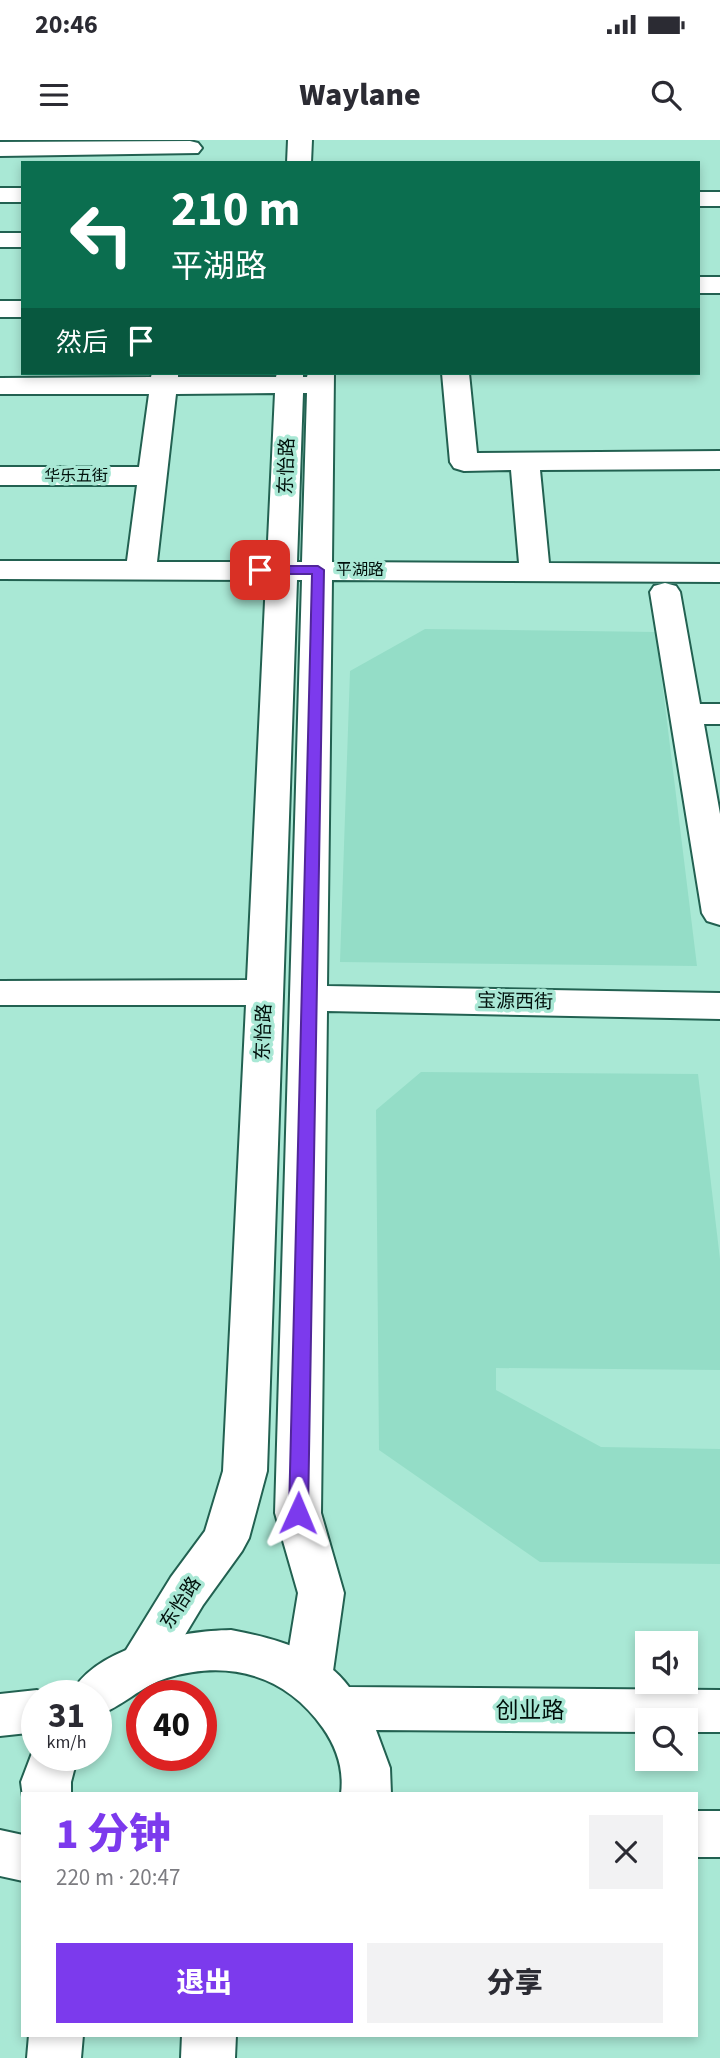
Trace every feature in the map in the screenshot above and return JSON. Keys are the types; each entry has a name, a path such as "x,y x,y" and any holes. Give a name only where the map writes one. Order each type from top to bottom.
{"street":[{"path":"299,161 300,140"},
{"path":"0,149 190,150"},
{"path":"0,195 21,195"},
{"path":"700,199 720,199"},
{"path":"0,240 21,240"},
{"path":"700,285 720,285"},
{"path":"0,309 21,309"},
{"path":"455,375 464,462 720,460"},
{"path":"0,386 164,379 321,379"},
{"path":"141,570 164,379"},
{"name":"东怡路","path":"290,379 301,580"},
{"name":"东怡路","path":"321,379 301,580 288,995 298,1513 321,1593 324,1693"},
{"path":"525,462 536,571"},
{"name":"华乐五街","path":"0,476 152,476"},
{"name":"平湖路","path":"0,570 141,570 301,580 720,593"},
{"name":"平湖路","path":"0,592 536,571 720,573"},
{"path":"665,592 687,714 715,840 720,913"},
{"path":"687,714 720,714"},
{"name":"宝源西街","path":"0,993 288,995 720,1006"},
{"name":"东怡路","path":"142,1663 187,1591 226,1538 245,1471 288,995"},
{"path":"112,1680 142,1663 176,1653 211,1649 245,1652 278,1662 324,1693 360,1745 366,1792"},
{"name":"创业路","path":"324,1693 720,1711"},
{"path":"0,1716 21,1713"},
{"path":"46,1792 49,1771"},
{"path":"698,1834 720,1834"},
{"path":"0,1853 21,1858"},
{"path":"54,2058 56,2037"},
{"path":"208,2058 209,2037"}],"shaded area":[{"path":"425,629 656,632 697,966 340,962 350,671"},
{"path":"421,1072 698,1074 720,1259 720,1370 496,1368 496,1390 601,1447 720,1449 720,1564 540,1562 379,1450 376,1110"}],"route":[{"path":"260,570 318,570 298,1513"}]}
